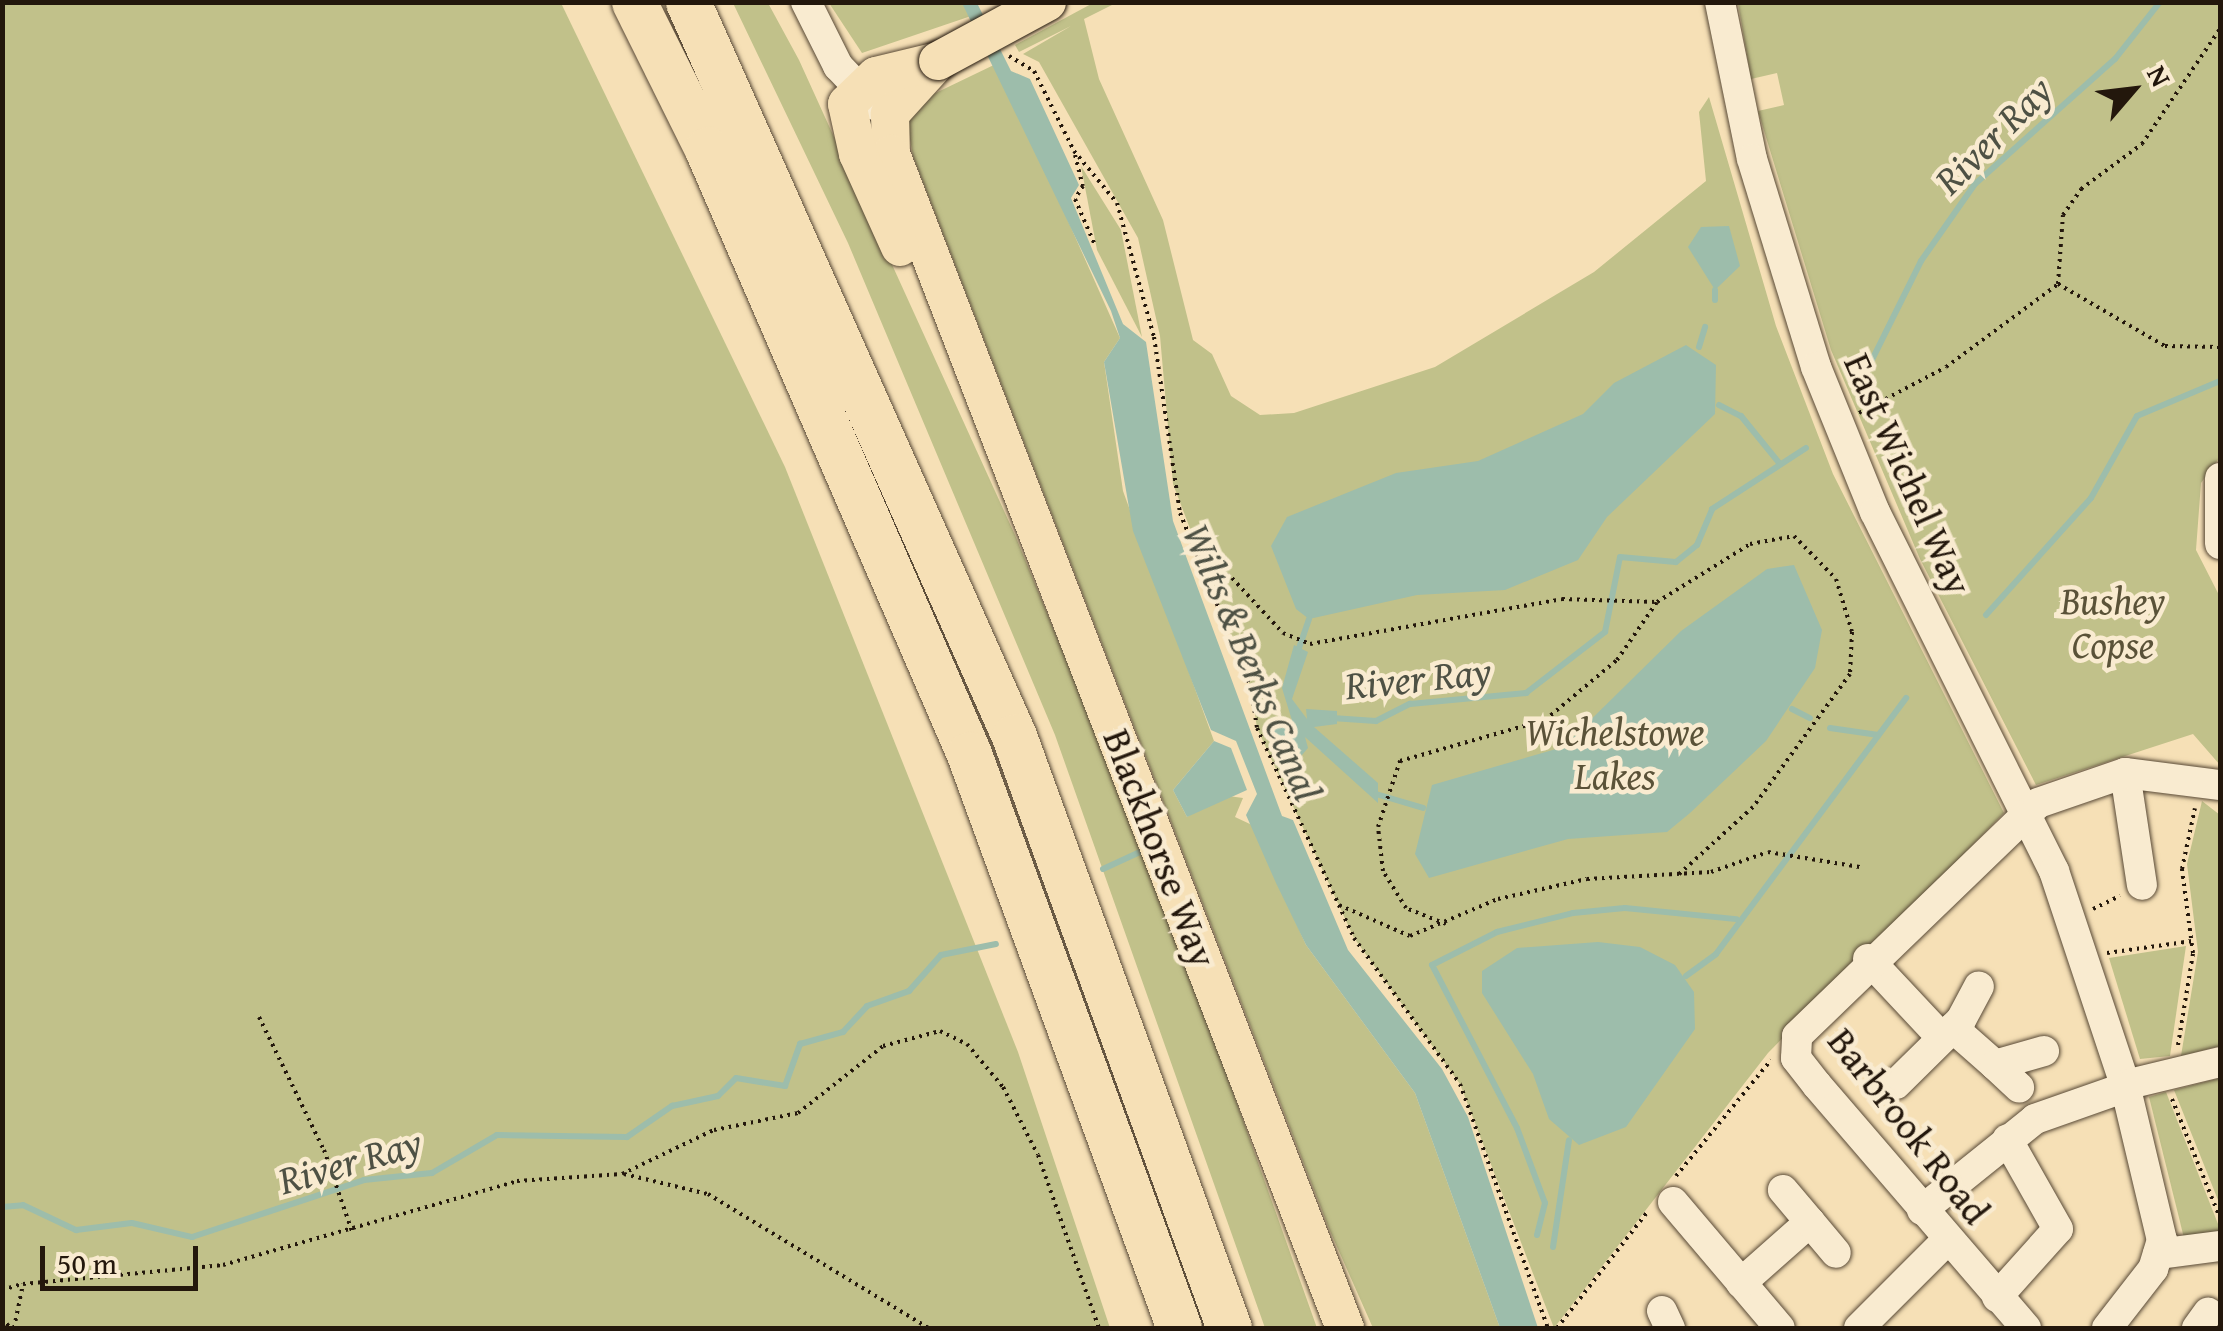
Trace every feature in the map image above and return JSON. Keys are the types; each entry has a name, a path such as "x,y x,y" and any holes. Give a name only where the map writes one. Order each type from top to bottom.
{"highway":[{"path":"634,2 707,149 969,754 1179,1328"},
{"path":"688,2 1014,736 1229,1328"}],"main road":[{"path":"850,105 1047,2"},
{"path":"889,126 938,61"},
{"name":"Blackhorse Way","path":"850,105 934,320 968,371"},
{"name":"Blackhorse Way","path":"889,126 954,308 968,371 1345,1328"}],"street":[{"path":"806,2 850,105 889,126"},
{"name":"East Wichel Way","path":"1720,2 1765,208 1836,422 2027,810 2087,955 2157,1200 2158,1254"},
{"path":"2220,478 2220,544"},
{"path":"2027,810 2126,773 2210,782"},
{"path":"2126,773 2142,885"},
{"name":"Barbrook Road","path":"2021,1327 1946,1241 1794,1050 1812,1014 2027,810"},
{"name":"Barbrook Road","path":"1868,958 1948,1033 2018,1087"},
{"name":"Barbrook Road","path":"1896,1084 1948,1033 1979,986"},
{"path":"1995,1066 2044,1050"},
{"path":"1922,1210 2006,1139 2050,1111 2125,1086 2220,1062"},
{"name":"Barbrook Road","path":"1997,1298 2058,1230 2006,1139"},
{"path":"1783,1190 1836,1253"},
{"path":"1673,1202 1780,1328"},
{"path":"1741,1283 1810,1222"},
{"path":"1859,1328 1946,1241"},
{"path":"2107,1328 2158,1254 2220,1246"}],"path":[{"path":"1836,422 1946,368 2058,284 2063,215 2081,189 2142,144 2220,28"},
{"path":"1006,49 1013,64 1034,72 1074,151 1123,221 1160,370 1173,484 1198,561 1252,688 1279,784 1337,904 1460,1084 1548,1328"},
{"path":"1074,151 1083,186 1075,199 1094,243"},
{"path":"2058,284 2165,346 2220,347"},
{"path":"1446,924 1406,908 1389,886 1377,838 1389,790 1406,754 1500,740 1566,708 1617,660 1657,602 1782,533 1822,557 1852,632 1850,674 1814,731 1754,808 1679,874"},
{"path":"1198,561 1232,578 1292,638 1310,644 1408,620 1604,597 1657,602"},
{"path":"2210,782 2182,869 2192,941 2171,1074 2220,1218"},
{"path":"1337,904 1394,934 1446,924 1498,900 1587,879 1679,874 1780,855 1796,862 1860,867"},
{"path":"2074,918 2142,885"},
{"path":"2087,955 2192,941"},
{"path":"259,1017 339,1184 353,1234"},
{"path":"622,1174 714,1130 798,1114 884,1046 940,1030 967,1044 1004,1087 1038,1155 1099,1328"},
{"path":"2,1290 24,1284 197,1269 353,1234 517,1181 622,1174 708,1194 928,1328"},
{"path":"2,1318 12,1328 24,1284"}],"green space":[{"path":"3,2 561,3 785,467 1018,1052 1110,1328 3,1328"},
{"path":"733,3 768,3 799,60 1015,535 1162,893 1317,1328 1265,1328 1055,735 848,243"},
{"path":"829,3 962,3 974,15 862,53"},
{"name":"Wichelstowe Lakes","path":"1093,3 1116,3 1084,19 1099,79 1163,220 1193,340 1212,354 1231,396 1260,415 1294,413 1435,367 1594,272 1706,181 1699,112 1709,97 1776,326 1833,474 2004,813 1768,1053 1554,1328 1460,1084 1354,938 1257,728 1251,688 1173,484 1160,336 1138,238 1039,62 1023,54 1071,26 1019,52 1015,45"},
{"name":"Bushey Copse","path":"1738,3 2220,3 2220,457 2201,483 2196,550 2220,597 2220,765 2193,734 2036,785 1920,559 1831,350 1758,111 1784,105 1777,73 1751,79"},
{"path":"998,63 1120,338 1104,362 1123,491 1214,741 1173,790 1187,817 1221,795 1243,798 1235,817 1252,825 1306,945 1415,1093 1500,1328 1373,1328 1330,1231 913,156 907,122 921,100"},
{"path":"1081,166 1121,230 1142,337 1097,250"},
{"path":"2202,801 2220,815 2220,1046 2181,1056 2198,952 2187,864"},
{"path":"2186,946 2170,1056 2140,1059 2109,958"},
{"path":"2220,1078 2220,1205 2174,1090"},
{"path":"2166,1092 2220,1236 2185,1242 2149,1097"}],"shaded area":[{"path":"962,3 977,3 1011,71 1030,79 1079,185 1071,198 1123,324 1146,342 1173,521 1282,816 1293,820 1348,950 1442,1069 1468,1117 1538,1328 1500,1328 1415,1093 1306,945 1246,815 1257,794 1236,741 1211,730 1133,531 1104,362 1120,338 1111,311"},
{"path":"1729,226 1740,266 1715,290 1688,247 1701,227"},
{"path":"1686,345 1716,365 1715,414 1607,517 1578,560 1505,590 1417,595 1309,619 1296,609 1271,546 1287,517 1396,473 1478,461 1583,414 1614,383"},
{"path":"1794,565 1822,630 1815,668 1766,741 1690,813 1667,832 1568,839 1429,878 1415,854 1432,785 1563,747 1681,631 1767,569"},
{"path":"1294,645 1308,652 1292,699 1307,719 1306,709 1337,711 1337,724 1314,727 1378,783 1378,803 1305,737 1308,748 1283,777 1267,735 1271,727 1294,727 1282,688"},
{"path":"1214,741 1231,748 1247,790 1187,817 1173,790"},
{"path":"1598,942 1640,947 1675,965 1694,992 1695,1029 1626,1127 1579,1145 1549,1119 1533,1074 1482,993 1482,971 1517,948"}],"waterway":[{"name":"River Ray","path":"1862,380 1921,261 1975,184 2115,59 2160,2"},
{"path":"1715,290 1715,300"},
{"path":"1699,347 1705,327"},
{"path":"1986,615 2091,498 2137,416 2220,381"},
{"path":"1719,405 1741,416 1780,464"},
{"name":"River Ray","path":"1332,718 1376,721 1410,704 1526,693 1605,632 1620,557 1676,562 1697,545 1712,509 1806,448"},
{"path":"1298,651 1309,619"},
{"path":"1686,976 1716,954 1906,698"},
{"path":"1792,709 1810,718"},
{"path":"1830,728 1878,735"},
{"path":"1376,794 1423,808"},
{"name":"River Ray","path":"1103,869 1142,851"},
{"path":"1537,1235 1545,1203 1517,1128 1432,965 1497,932 1573,913 1625,908 1736,919"},
{"name":"River Ray","path":"2,1207 23,1205 76,1230 132,1223 192,1237 364,1180 432,1173 497,1135 627,1137 672,1106 718,1096 736,1078 785,1086 800,1044 843,1032 867,1006 909,991 941,955 996,944"},
{"path":"1553,1247 1569,1140"}],"water label":[{"name":"Wilts & Berks Canal","path":"1253,662"}]}
